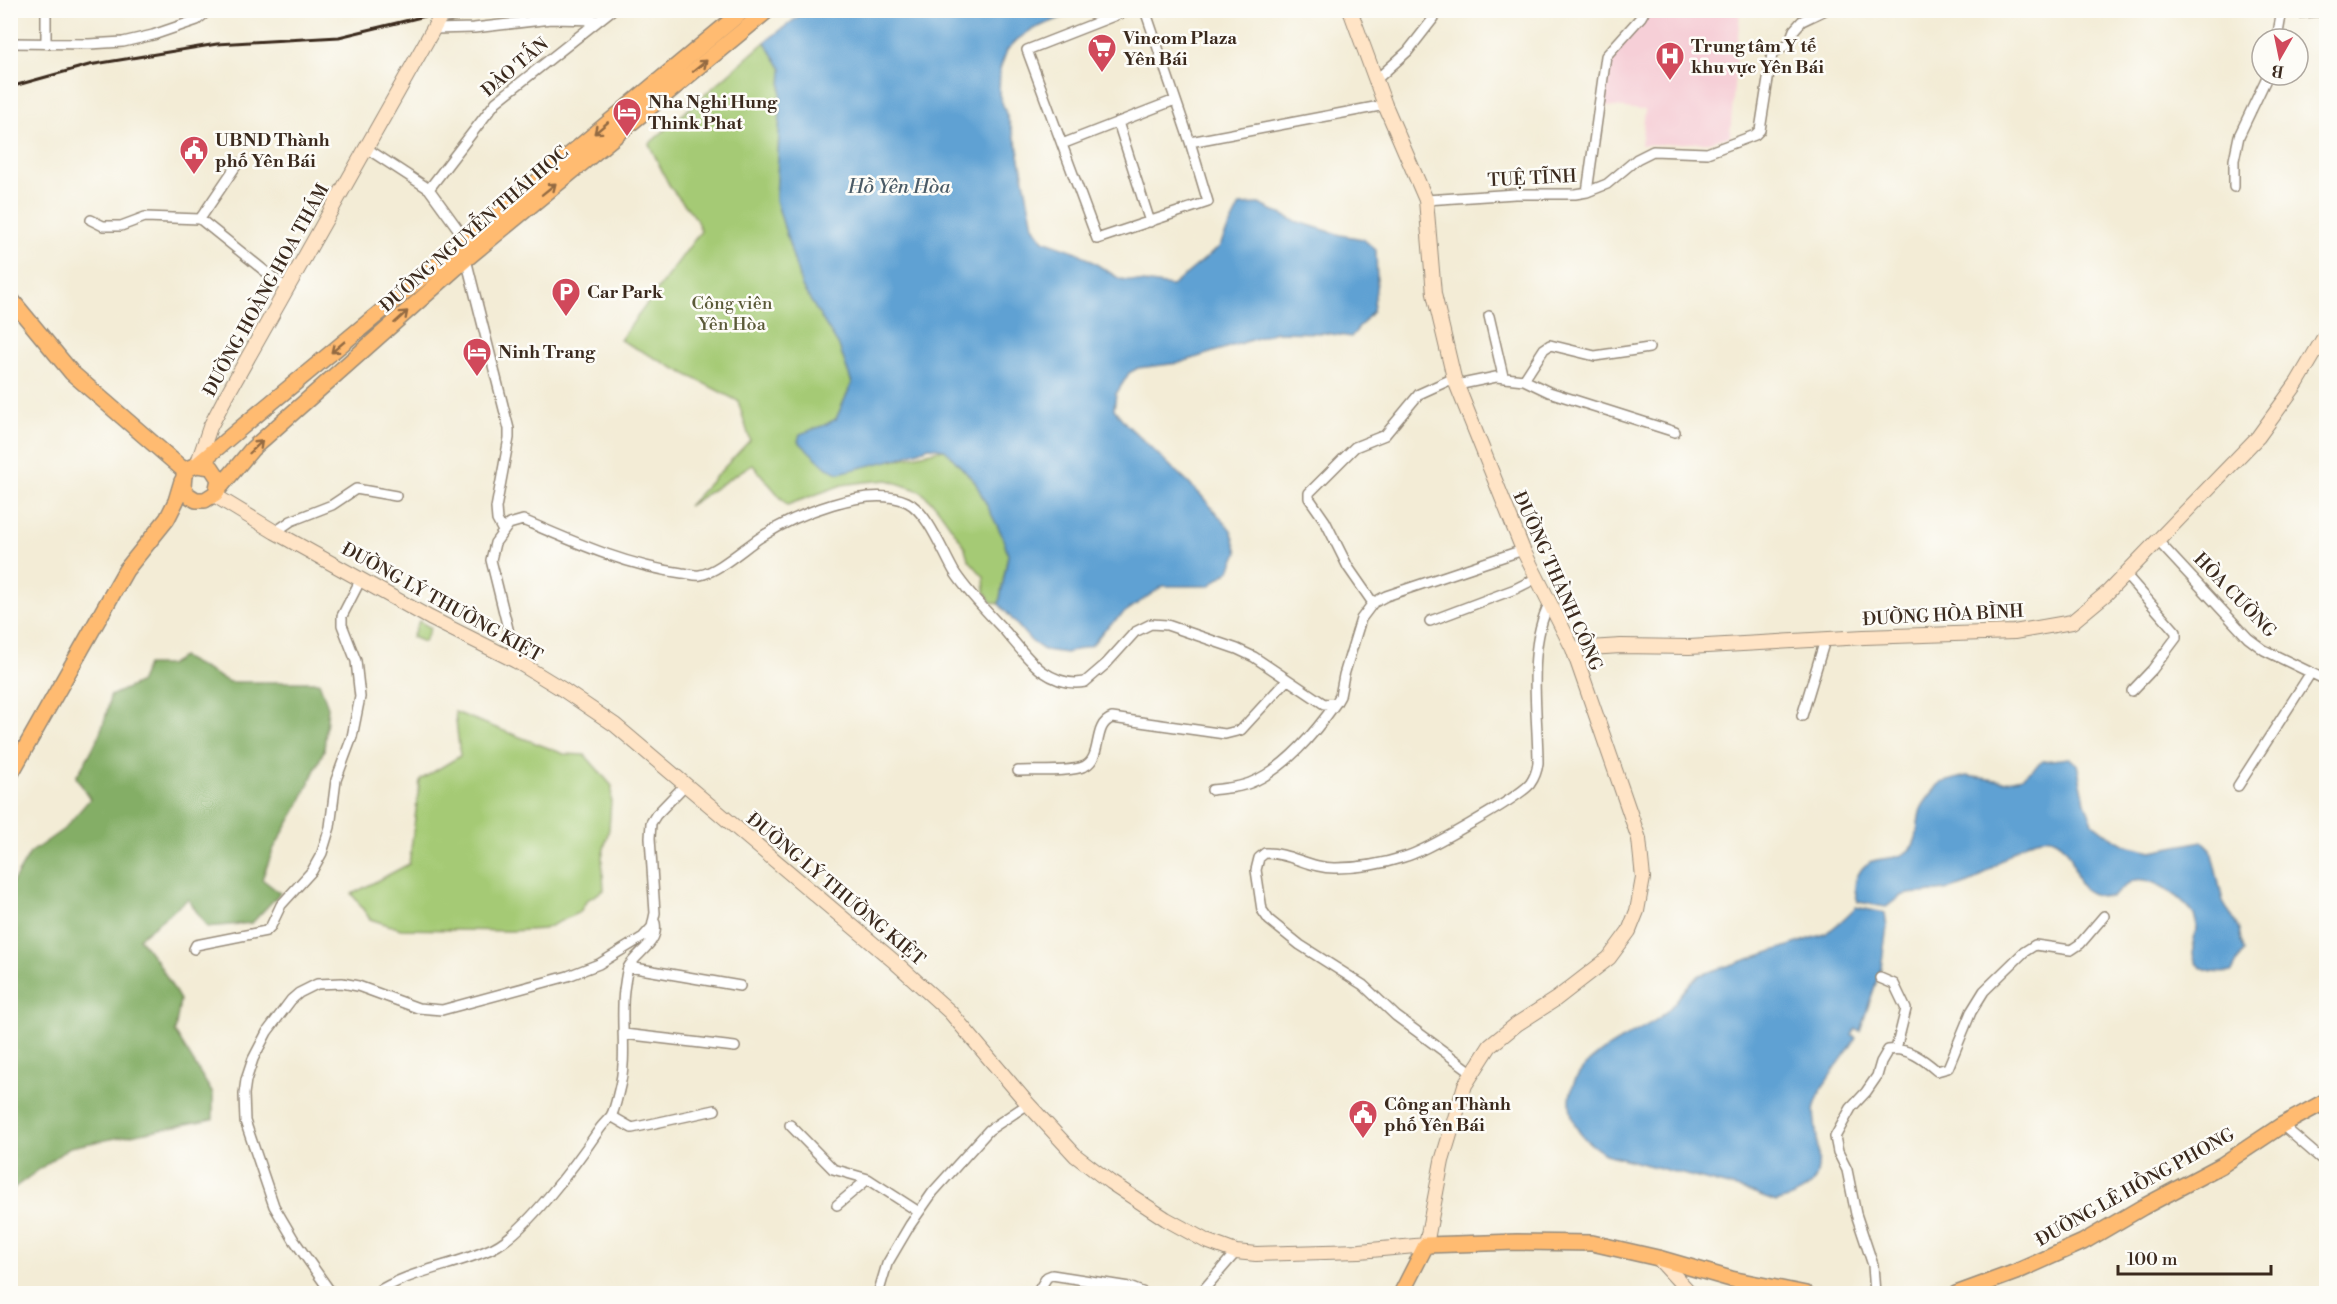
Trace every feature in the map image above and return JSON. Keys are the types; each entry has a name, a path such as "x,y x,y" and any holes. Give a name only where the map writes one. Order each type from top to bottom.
{"main road":[{"name":"ĐƯỜNG NGUYỄN THÁI HỌC","path":"189,471 744,10"},
{"name":"ĐƯỜNG NGUYỄN THÁI HỌC","path":"212,495 252,449 466,259 768,10"},
{"name":"ĐƯỜNG THÀNH CÔNG","path":"1350,10 1385,105 1426,200 1434,294 1455,382 1522,550 1573,649 1640,838 1644,878 1637,911 1629,931 1609,958 1490,1046 1465,1085 1442,1161 1426,1245"},
{"name":"ĐƯỜNG HOÀNG HOA THÁM","path":"189,471 210,427 439,20"},
{"path":"10,298 72,373 189,471"},
{"name":"ĐƯỜNG HÒA BÌNH","path":"1573,649 1621,646 1689,647 2014,632 2072,621 2108,592 2258,437 2324,344"},
{"path":"10,775 126,570 167,519 189,471 206,465 215,471 219,479 212,495 184,507 167,519"},
{"path":"189,471 183,487 188,495 196,500 212,495"},
{"name":"ĐƯỜNG LÝ THƯỜNG KIỆT","path":"212,495 430,618 516,662 562,689 615,725 888,956 950,1012 1028,1104 1076,1156 1091,1169 1166,1219 1206,1241 1236,1252 1282,1255 1426,1245"},
{"name":"ĐƯỜNG LÊ HỒNG PHONG","path":"1956,1293 2016,1272 2084,1242 2143,1207 2222,1166 2282,1125 2326,1101"},
{"path":"1401,1293 1426,1245 1517,1242 1592,1243 1658,1258 1731,1279 1806,1293"},
{"path":"1658,1258 1691,1293"}],"street":[{"path":"46,10 46,42"},
{"path":"10,43 109,43 138,39 196,20 209,10"},
{"path":"439,20 469,10"},
{"name":"ĐÀO TẤN","path":"429,189 496,102 612,10"},
{"path":"1129,10 1028,50 1097,239 1208,202 1145,10"},
{"path":"1377,79 1408,51 1440,10"},
{"path":"1587,192 1606,56 1645,10"},
{"name":"TUỆ TĨNH","path":"1426,200 1587,192 1607,184 1637,159 1653,151 1707,153 1755,135 1760,130 1772,54 1789,43 1796,26 1802,21 1825,10"},
{"path":"2279,27 2283,10 2298,13 2326,11"},
{"path":"439,20 474,28 551,19 599,20"},
{"path":"2234,187 2234,160 2239,136 2262,87"},
{"path":"1062,144 1175,100"},
{"path":"1190,142 1385,105"},
{"path":"1118,122 1150,222"},
{"path":"366,148 429,189 466,240"},
{"path":"200,219 238,163"},
{"path":"90,220 103,226 121,226 145,217 200,219 287,289"},
{"path":"466,259 509,429 496,508 497,520 503,531"},
{"path":"1489,316 1503,376"},
{"path":"1524,380 1544,349 1550,345 1595,356 1649,348"},
{"path":"1373,603 1348,567 1325,521 1309,498 1309,493 1356,447 1385,435 1419,394 1455,382 1503,376 1524,380 1549,392 1676,432"},
{"path":"275,532 291,521 332,505 356,489 396,496"},
{"path":"516,662 491,560 495,543 509,524 523,520 607,554 665,571 700,575 714,569 763,536 810,512 856,498 890,497 908,502 917,510 928,523 956,573 973,596 1031,661 1055,679 1085,682 1135,632 1150,624 1167,626 1237,649 1254,657 1324,704 1336,703"},
{"name":"HÒA CƯỜNG","path":"2157,540 2248,638 2265,650 2326,680"},
{"path":"1212,789 1237,787 1251,783 1278,766 1305,742 1340,696 1361,619 1373,603 1386,596 1522,550"},
{"path":"2125,574 2176,632 2176,638 2152,670 2132,691"},
{"path":"1430,621 1515,589 1537,578"},
{"path":"194,949 196,945 213,940 266,931 271,926 281,905 307,878 322,853 330,827 336,780 352,737 360,697 356,662 342,625 342,616 361,579"},
{"path":"1473,1073 1396,1016 1363,985 1277,928 1262,910 1256,870 1259,858 1265,853 1284,855 1328,868 1365,866 1405,857 1485,814 1529,785 1536,774 1539,763 1536,645 1540,624 1550,602"},
{"path":"1802,716 1825,640"},
{"path":"2238,786 2310,674"},
{"path":"1018,771 1073,769 1087,765 1094,756 1102,727 1107,720 1112,718 1225,734 1235,733 1241,730 1287,680"},
{"path":"374,1293 401,1280 483,1252 511,1236 580,1157 611,1116 620,1088 624,991 629,967 650,943 656,927 651,823 686,784"},
{"path":"1875,1293 1873,1265 1856,1214 1847,1170 1838,1152 1835,1137 1846,1115 1876,1076 1888,1050 1896,1049 1913,1054 1937,1071 1948,1068 1971,1012 1984,992 2024,952 2035,945 2071,950 2080,944 2104,916"},
{"path":"332,1293 294,1240 279,1214 268,1192 245,1121 244,1094 249,1069 267,1032 291,1000 317,984 342,983 358,986 417,1008 429,1010 452,1008 568,976 599,964 643,937 654,920"},
{"path":"629,967 740,986"},
{"path":"1880,978 1894,984 1906,1009 1896,1049"},
{"path":"624,1034 735,1047"},
{"path":"878,1293 887,1264 919,1212 972,1146 988,1130 1028,1104"},
{"path":"611,1116 632,1128 715,1110"},
{"path":"790,1125 833,1169 868,1179 919,1212"},
{"path":"2282,1125 2326,1163"},
{"path":"837,1205 868,1179"},
{"path":"1200,1293 1236,1252"},
{"path":"1037,1293 1047,1277 1052,1275 1130,1287 1147,1293"}],"shaded area":[{"name":"Trung tâm Y tế khu vực Yên Bái","path":"1648,11 1740,11 1730,136 1710,142 1641,145 1645,110 1603,106 1609,57"}],"green space":[{"name":"Công viên Yên Hòa","path":"765,42 782,69 776,200 802,287 839,346 852,383 836,419 801,434 902,457 892,461 944,449 975,482 1002,535 1008,555 999,604 991,602 985,592 984,577 968,559 964,545 936,506 920,491 888,480 842,485 787,505 752,464 688,506 750,440 738,401 620,340 701,231 695,217 670,187 649,144"},
{"path":"419,621 431,628 424,642 412,637"},
{"path":"182,657 229,682 319,682 328,707 324,750 299,805 274,848 262,879 280,893 252,923 207,927 188,899 139,938 159,964 180,1000 175,1032 213,1094 213,1119 70,1147 11,1190 11,885 30,853 64,829 90,799 76,777 98,738 110,696 139,683 147,665 169,665"},
{"path":"455,712 564,754 585,755 612,786 609,829 602,857 604,890 587,900 580,912 544,929 511,931 401,929 370,919 352,894 409,864 420,780 460,756"}],"water":[{"name":"Hồ Yên Hòa","path":"807,10 1078,11 1031,30 1007,50 1000,69 999,94 1017,144 1033,226 1043,240 1077,252 1120,279 1172,286 1219,247 1240,205 1259,204 1295,221 1363,239 1376,250 1377,282 1373,311 1351,337 1325,333 1276,332 1179,363 1138,368 1129,373 1116,394 1114,409 1126,424 1200,494 1231,530 1238,552 1230,570 1209,586 1163,586 1124,613 1105,629 1092,645 1066,653 1044,650 1031,641 999,604 1008,555 1002,535 975,482 944,449 929,447 900,458 839,473 827,468 798,441 800,434 836,419 852,383 839,346 802,287 776,200 782,69 765,42"},
{"path":"2069,758 2077,764 2085,802 2093,823 2107,834 2126,845 2152,851 2202,841 2211,850 2223,901 2239,929 2243,951 2232,972 2213,972 2197,964 2193,951 2195,918 2179,898 2161,886 2143,880 2132,881 2112,897 2096,895 2086,890 2080,883 2071,856 2065,848 2056,840 2047,837 2026,843 1977,879 1964,885 1951,889 1903,895 1886,907 1858,902 1855,882 1863,867 1876,860 1897,857 1910,849 1917,835 1921,809 1940,783 1966,776 2004,781 2022,777 2043,761"},
{"path":"1856,907 1885,913 1887,927 1881,968 1860,1031 1856,1029 1852,1035 1856,1038 1818,1097 1814,1115 1818,1168 1816,1177 1803,1191 1776,1202 1744,1190 1605,1154 1583,1137 1571,1112 1571,1094 1576,1079 1599,1054 1659,1018 1700,975 1825,934"}],"railway":[{"path":"10,87 89,65 217,44 339,37 450,10"}],"place":[{"name":"Vincom Plaza Yên Bái","path":"1102,74"},
{"name":"Trung tâm Y tế khu vực Yên Bái","path":"1670,82"},
{"name":"Nha Nghi Hung Think Phat","path":"627,138"},
{"name":"UBND Thành phố Yên Bái","path":"194,176"},
{"name":"Car Park","path":"566,318"},
{"name":"Ninh Trang","path":"477,378"},
{"name":"Công an Thành phố Yên Bái","path":"1363,1140"}]}
